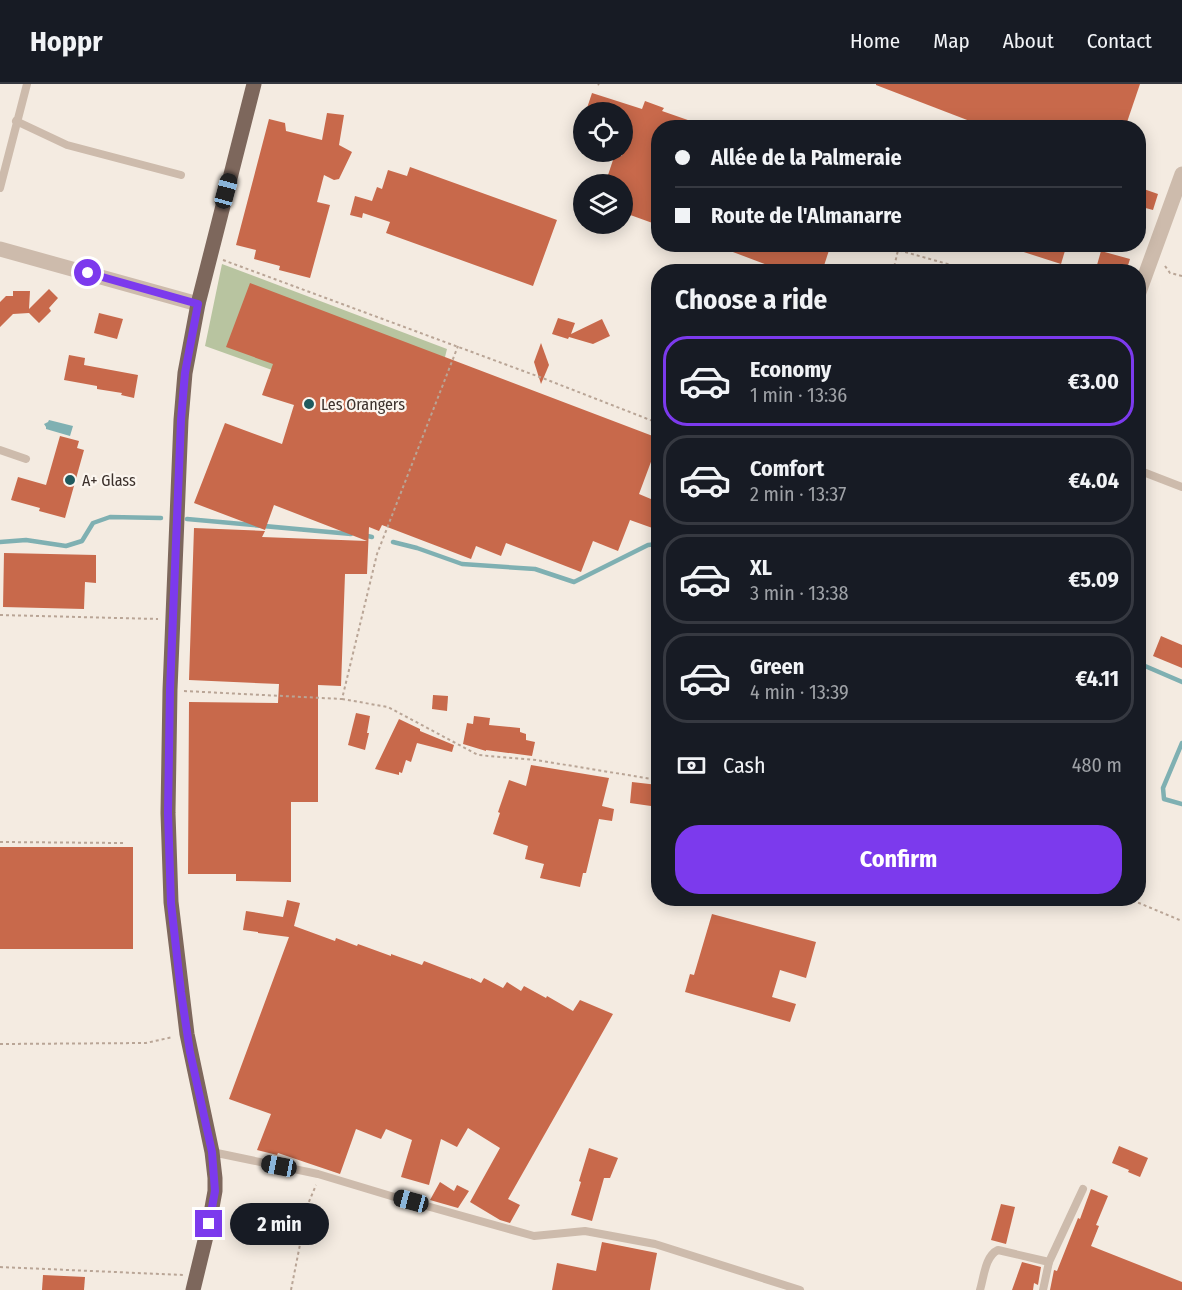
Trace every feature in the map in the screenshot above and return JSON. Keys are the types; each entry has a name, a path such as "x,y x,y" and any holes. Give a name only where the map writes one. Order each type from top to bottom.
{"main road":[{"path":"194,1283 215,1191 212,1152 187,1034 171,903 168,813 170,690 181,420 185,373 198,304 254,84"}],"street":[{"path":"1146,273 1182,174"},
{"path":"0,249 198,304"}],"lane":[{"path":"0,188 27,84"},
{"path":"16,121 67,144 182,175"},
{"path":"0,450 26,459"},
{"path":"1146,474 1182,487"},
{"path":"212,1152 320,1175 534,1236 585,1231 655,1244 800,1290"},
{"path":"1042,1290 1049,1262 1083,1189"},
{"path":"980,1290 989,1259 992,1253 998,1250 1049,1262"}],"path":[{"path":"905,252 948,264"},
{"path":"209,255 458,346 651,420"},
{"path":"1165,258 1165,266 1170,273 1182,276"},
{"path":"342,699 377,554 458,346"},
{"path":"0,615 173,619"},
{"path":"170,690 342,699 388,707 478,755 536,760 651,779"},
{"path":"0,842 123,843"},
{"path":"1146,906 1182,921"},
{"path":"0,1044 146,1043 187,1034"},
{"path":"291,1290 308,1204 320,1175"},
{"path":"0,1267 194,1283"}],"green space":[{"path":"222,264 447,349 445,357 296,372 294,378 205,346"}],"water":[{"path":"49,420 73,426 70,436 46,429 44,424"}],"building":[{"path":"1140,84 1128,120 967,120 876,85"},
{"path":"592,93 620,102 589,102"},
{"path":"645,101 664,108 662,111 688,120 651,120 651,222 633,216 633,174 608,174 612,162 633,162 633,106 642,109"},
{"path":"327,113 344,115 339,145 352,152 339,179 334,180 324,175 317,202 330,205 310,278 279,270 280,266 254,259 256,250 236,245 269,119 285,123 286,131 322,140"},
{"path":"410,167 557,220 533,286 386,233 390,222 363,213 362,218 350,215 355,196 372,201 377,187 382,189 388,170 407,176"},
{"path":"1146,190 1158,194 1153,210 1146,208"},
{"path":"733,252 828,252 825,264 765,264"},
{"path":"1024,252 1065,252 1061,264"},
{"path":"1101,252 1130,259 1128,264 1097,264"},
{"path":"250,283 651,435 651,462 639,494 651,499 651,528 630,520 618,551 593,541 581,572 506,543 501,556 476,546 471,559 382,525 379,531 369,527 367,574 345,574 341,686 318,685 318,802 291,802 291,882 236,881 236,874 188,874 189,702 278,703 279,684 189,680 194,528 265,531 262,537 367,541 274,505 265,530 194,503 225,423 282,444 294,405 262,395 273,364 226,347"},
{"path":"49,289 58,298 49,308 51,311 39,323 29,313 13,314 0,327 0,302 6,296 13,296 13,291 30,291 29,309"},
{"path":"99,313 123,319 117,339 94,333"},
{"path":"558,318 575,323 571,334 602,319 610,336 593,344 552,334"},
{"path":"541,343 549,365 541,384 534,362"},
{"path":"69,355 85,358 84,365 138,375 134,398 121,395 122,393 97,389 97,386 64,380"},
{"path":"60,436 79,441 77,448 84,450 65,518 11,500 18,477 46,485"},
{"path":"4,553 96,555 96,583 85,582 84,609 3,607"},
{"path":"1161,636 1182,645 1182,668 1153,656"},
{"path":"433,695 448,696 447,711 432,709"},
{"path":"356,713 370,716 365,750 348,745"},
{"path":"474,716 490,718 489,725 520,728 520,732 526,734 526,740 535,742 532,756 486,751 463,744 467,723 473,724"},
{"path":"399,719 420,731 454,745 452,752 417,743 411,762 406,760 402,773 399,772 399,775 375,769"},
{"path":"531,765 609,778 602,806 614,809 612,821 599,819 586,873 583,873 580,887 540,878 544,864 525,859 528,846 493,834 509,780 526,786"},
{"path":"632,782 651,784 651,806 630,803"},
{"path":"0,847 133,847 133,949 0,949"},
{"path":"287,900 300,903 294,926 335,941 336,938 357,946 358,944 422,965 424,961 481,983 484,978 503,988 507,982 521,991 524,986 573,1011 580,1000 613,1014 508,1199 520,1205 510,1223 500,1220 470,1202 500,1148 468,1128 457,1147 441,1139 429,1185 401,1177 412,1140 386,1129 381,1139 356,1129 340,1174 278,1153 277,1155 257,1150 271,1114 229,1099 289,937 243,930 246,911 283,917"},
{"path":"712,914 816,942 806,978 780,970 772,997 796,1004 790,1022 685,992 690,974 694,975"},
{"path":"1119,1146 1148,1158 1140,1177 1112,1163"},
{"path":"589,1148 618,1158 610,1178 604,1178 592,1221 571,1215"},
{"path":"440,1182 454,1191 457,1185 469,1191 458,1208 430,1200"},
{"path":"1091,1189 1108,1196 1096,1225 1099,1226 1091,1246 1182,1282 1182,1290 1050,1290 1054,1270 1057,1271"},
{"path":"1001,1204 1015,1207 1006,1244 991,1240"},
{"path":"602,1242 657,1253 650,1290 552,1290 557,1263 596,1271"},
{"path":"1022,1262 1041,1267 1038,1285 1034,1283 1033,1290 1012,1290"},
{"path":"43,1275 85,1277 84,1290 42,1290"}],"waterway":[{"path":"0,542 26,540 66,546 82,541 93,523 110,517 161,518"},
{"path":"187,519 351,534"},
{"path":"363,535 372,537"},
{"path":"393,542 462,564 535,569 574,582 651,545"},
{"path":"1146,666 1182,682"},
{"path":"1182,743 1163,788 1164,799 1182,804"}],"place":[{"name":"Les Orangers","path":"309,404"},
{"name":"A+ Glass","path":"70,480"}],"route":[{"path":"88,273 198,304 185,373 181,420 170,690 168,813 171,903 181,992 215,1178 209,1224"}]}
